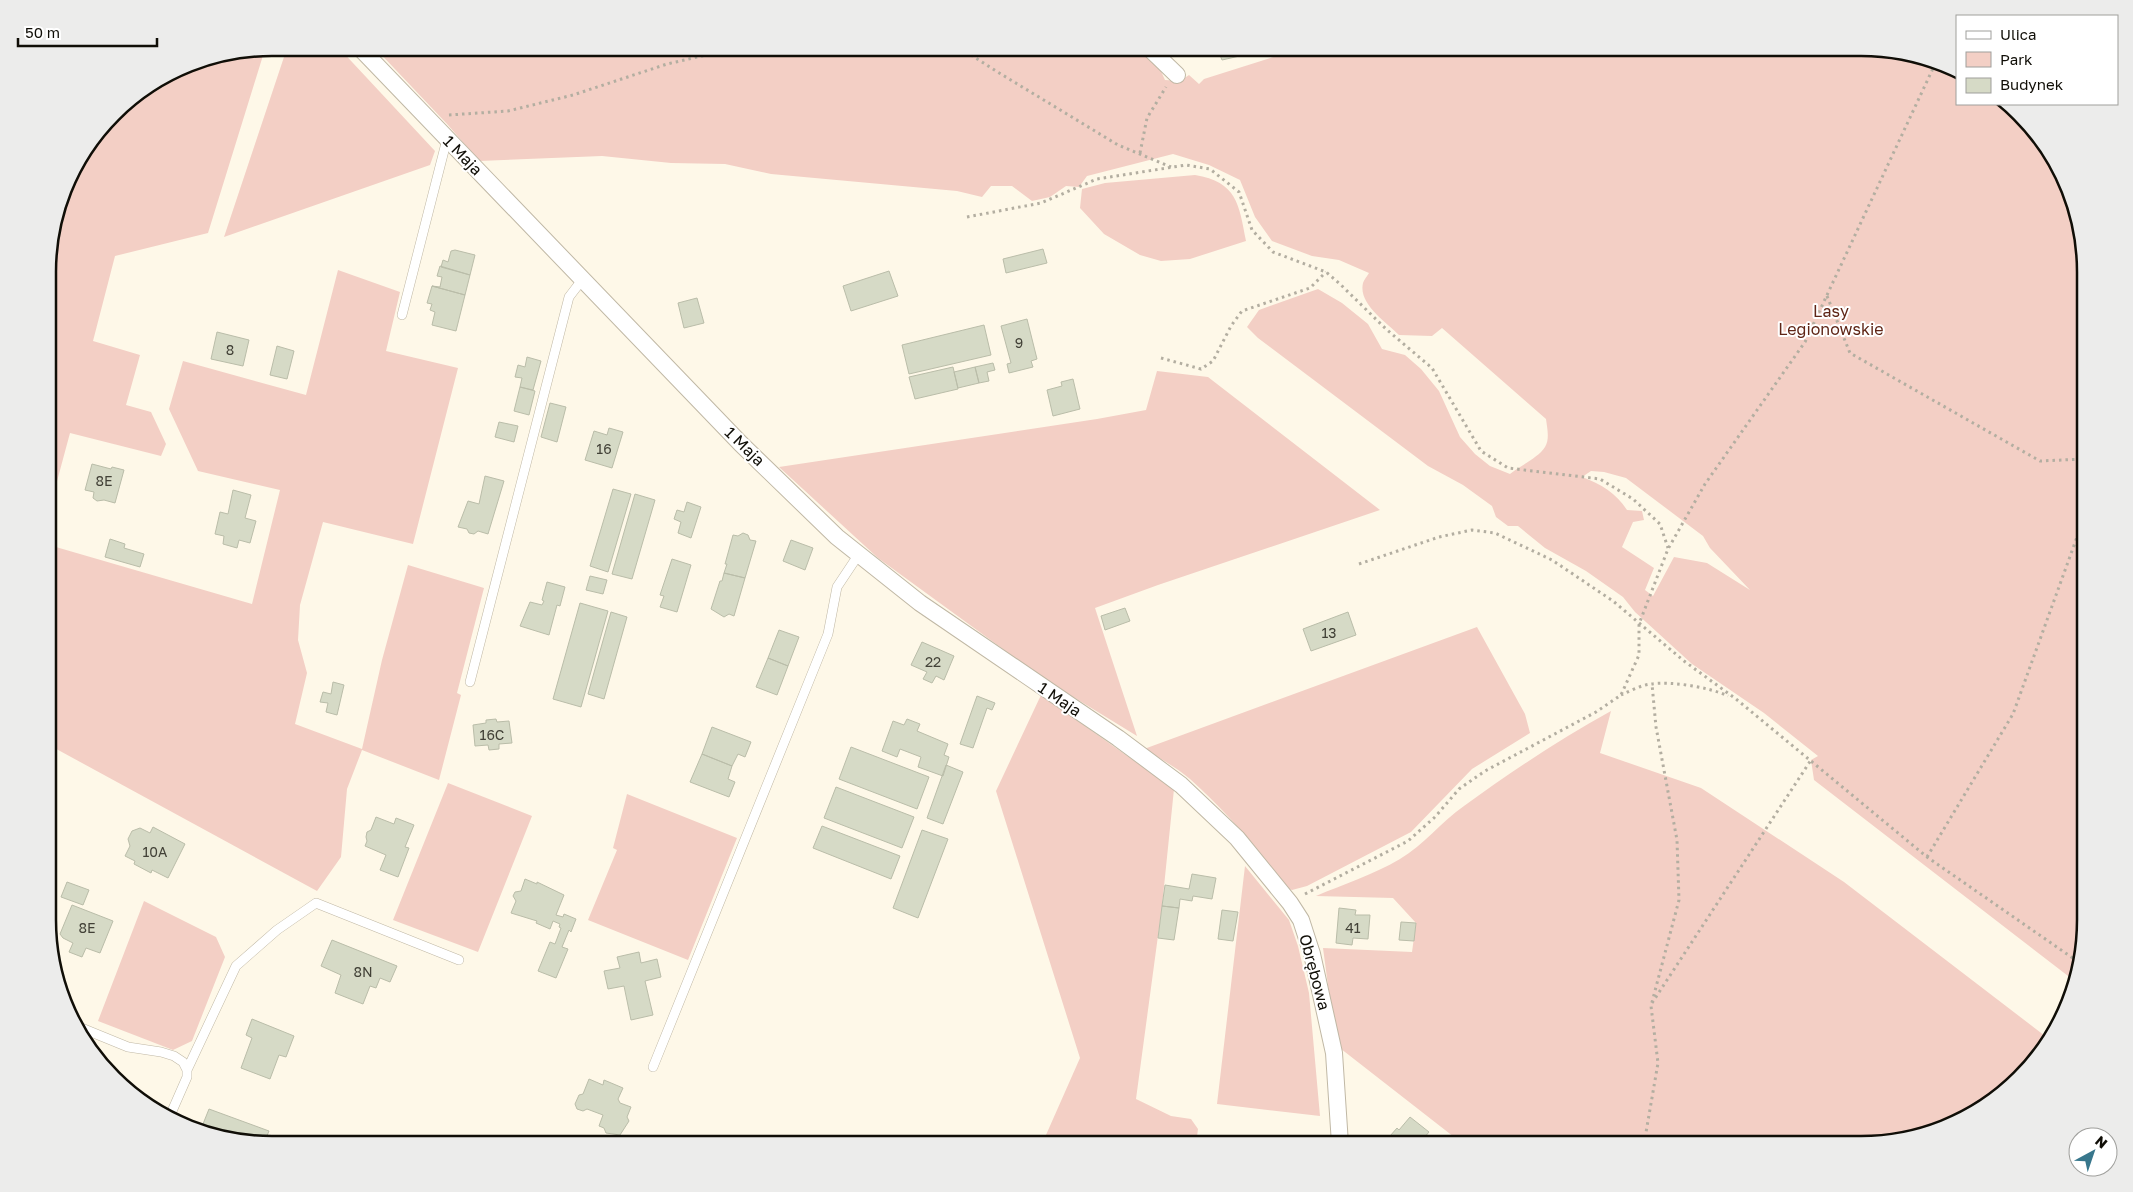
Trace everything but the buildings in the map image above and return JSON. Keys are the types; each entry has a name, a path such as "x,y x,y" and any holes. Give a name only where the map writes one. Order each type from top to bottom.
{"street":[{"name":"1 Maja","path":"368,56 741,444 837,537 920,603 1124,742 1182,785"},
{"path":"1158,56 1177,75"},
{"name":"Obrębowa","path":"1182,785 1237,838 1290,903 1300,920 1312,954 1334,1053 1339,1136"}],"lane":[{"path":"402,315 447,139"},
{"path":"470,682 569,297 582,280"},
{"path":"653,1067 828,634 837,587 858,554"},
{"path":"172,1111 187,1077 187,1070 236,966 277,930 316,903 459,960"},
{"path":"86,1030 128,1047 174,1056 183,1062 187,1070"}],"path":[{"path":"427,118 508,111 573,96 667,64 702,56"},
{"path":"973,56 1118,144 1172,167"},
{"path":"1621,695 1639,655 1639,624 1668,549 1705,484 1805,342 1933,69"},
{"path":"1140,153 1148,118 1165,88 1177,75"},
{"path":"967,217 1041,204 1097,179 1186,165 1210,169 1239,192 1252,230 1273,252 1326,272 1386,329 1432,368 1481,451 1508,468 1600,479 1633,499 1660,524 1668,549"},
{"path":"1161,358 1201,369 1213,361 1231,326 1242,311 1310,288 1326,272"},
{"path":"1827,295 1850,354 2040,461 2077,459"},
{"path":"1360,564 1440,537 1472,530 1495,533 1552,560 1613,600 1684,661 1736,699 1927,856 2073,959"},
{"path":"1927,856 2013,714 2077,537"},
{"path":"1290,903 1316,887 1408,841 1435,817 1459,789 1485,771 1596,712 1621,695 1652,684 1678,684 1719,692 1736,699"},
{"path":"1645,1136 1658,1063 1650,1006 1679,900 1677,840 1656,727 1652,684"},
{"path":"1650,1006 1811,760"}],"green space":[{"path":"284,56 346,56 435,151 430,165 224,237"},
{"name":"Lasy Legionowskie","path":"383,56 1154,56 1165,80 1180,81 1189,75 1199,84 1204,79 1276,56 1861,56 1903,60 1930,68 1956,79 1956,105 1997,105 2014,119 2040,152 2048,164 2065,203 2075,244 2077,272 2077,920 2073,962 2069,977 1814,780 1811,760 1818,756 1764,713 1692,664 1635,612 1623,597 1586,571 1545,548 1518,526 1508,526 1496,517 1492,506 1463,485 1428,466 1258,338 1247,327 1259,310 1318,289 1342,303 1368,324 1382,349 1405,355 1421,369 1439,391 1460,437 1475,454 1490,466 1510,474 1538,455 1547,444 1546,419 1442,328 1432,336 1399,335 1374,312 1363,291 1363,283 1369,273 1339,260 1312,256 1272,241 1255,217 1240,180 1209,165 1173,154 1087,176 1079,187 1066,186 1050,197 1032,201 1012,186 991,186 982,197 957,191 771,174 725,164 671,163 602,156 479,161 448,125","holes":["1591,471 1604,472 1626,478 1703,536 1710,548 1750,590 1707,563 1674,557 1653,596 1645,590 1654,568 1622,547 1633,522 1644,520 1642,511 1627,510 1608,490 1582,477"]},
{"path":"263,57 208,233 115,256 93,341 140,355 126,405 151,412 166,444 161,456 70,433 56,485 56,272 58,244 68,203 85,164 119,119 164,85 216,64 230,60"},
{"path":"1195,175 1209,178 1228,189 1238,206 1246,241 1190,259 1161,261 1140,255 1104,234 1080,208 1082,189 1105,183"},
{"path":"338,270 400,292 386,351 458,368 413,544 323,522 300,605 298,640 307,673 295,724 362,749 382,660 408,565 484,588 457,693 461,695 439,780 362,750 347,789 341,857 317,891 56,749 56,547 252,604 280,490 198,471 169,409 183,361 306,395"},
{"path":"1157,371 1208,377 1380,510 1095,608 1137,736 1044,679 878,558 779,467 1146,410"},
{"path":"1477,627 1525,714 1530,733 1472,769 1411,832 1307,886 1292,890 1287,888 1241,831 1203,791 1179,771 1144,749"},
{"path":"1041,695 1174,789 1162,906 1136,1099 1171,1116 1191,1119 1198,1129 1197,1136 1046,1136 1080,1058 996,791"},
{"path":"1611,711 1600,753 1701,788 1844,882 2043,1035 2032,1051 2014,1073 1969,1107 1930,1124 1903,1132 1861,1136 1453,1136 1336,1045 1323,948 1412,952 1416,923 1393,898 1316,896 1369,875 1400,859 1417,847 1456,812 1482,793 1554,744"},
{"path":"448,783 532,816 478,952 393,920"},
{"path":"627,794 737,838 688,960 588,920 617,850 613,848"},
{"path":"1245,866 1289,920 1298,946 1309,993 1320,1116 1217,1104"},
{"path":"144,901 216,937 225,957 192,1041 173,1050 98,1021"}]}
